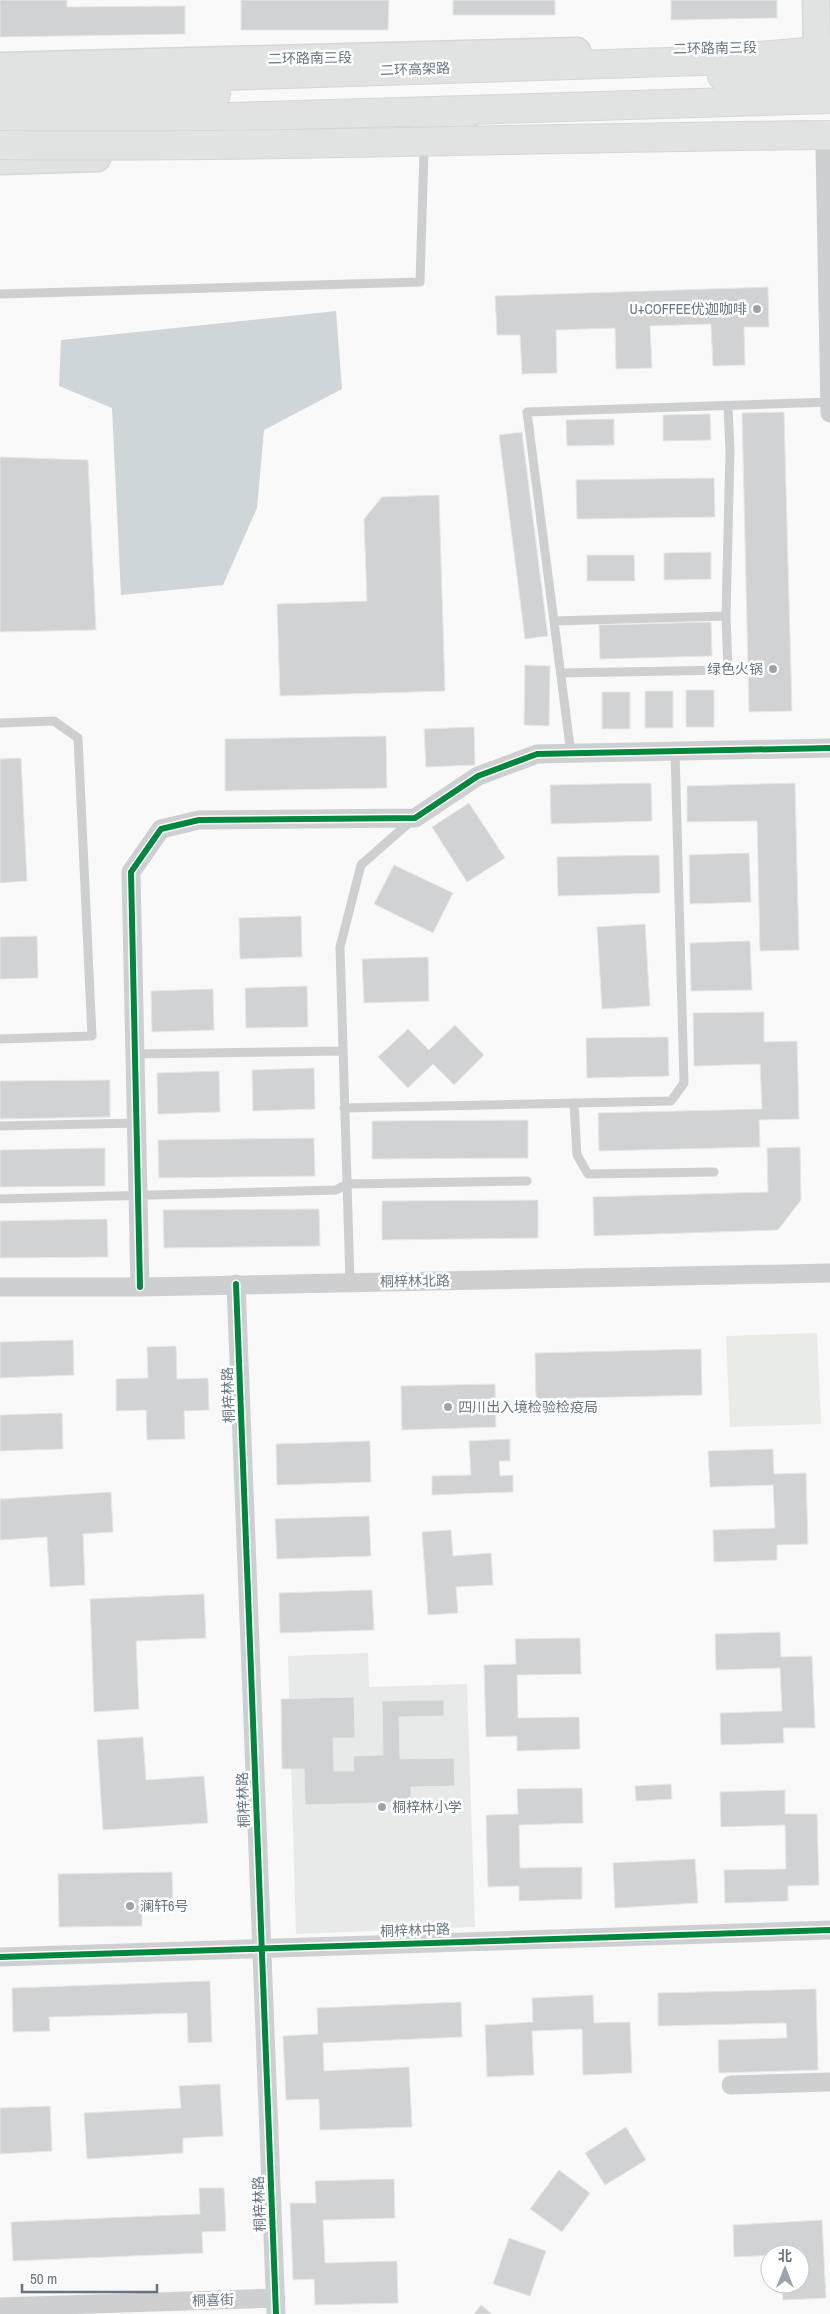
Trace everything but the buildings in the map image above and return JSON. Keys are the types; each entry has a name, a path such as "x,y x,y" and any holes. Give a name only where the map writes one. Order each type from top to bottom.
{"highway":[{"name":"二环高架路","path":"0,82 702,61 827,50"},
{"path":"0,88 57,88 827,50"},
{"path":"0,124 728,89 830,74"},
{"path":"0,101 728,89 830,99"},
{"path":"0,134 424,139 830,116"},
{"path":"0,146 174,147 637,136 829,143"}],"main road":[{"path":"816,0 827,50"},
{"name":"二环路南三段","path":"0,66 827,50"},
{"path":"0,161 424,139 544,149 684,150 829,143"}],"street":[{"path":"829,143 830,414"},
{"path":"140,1287 131,872 161,829 199,820 415,818 478,776 537,754 830,748"},
{"name":"桐梓林北路","path":"0,1287 140,1287 830,1273"},
{"name":"桐梓林路","path":"236,1284 276,2306"},
{"name":"桐梓林中路","path":"0,1957 261,1947 830,1930"},
{"path":"731,2085 830,2082"},
{"name":"桐喜街","path":"0,2307 124,2309 276,2306"}],"lane":[{"path":"0,294 420,282 424,139"},
{"path":"571,754 528,412 830,402"},
{"path":"560,673 728,670 726,616 730,451 728,406"},
{"path":"554,621 726,616"},
{"path":"0,723 54,721 78,738 92,1036 0,1039"},
{"path":"344,1108 670,1102 684,1082 675,752"},
{"path":"350,1282 340,947 361,864 415,818"},
{"path":"135,1054 342,1051"},
{"path":"574,1103 577,1155 588,1174 714,1172"},
{"path":"0,1126 136,1123"},
{"path":"0,1199 336,1190 347,1184 528,1181"}],"shaded area":[{"path":"336,311 342,389 264,430 257,508 223,585 121,595 112,408 59,386 61,340"},
{"path":"817,1333 821,1424 730,1427 726,1336"},
{"name":"桐梓林小学","path":"368,1653 369,1687 467,1684 475,1927 296,1934 288,1656"}],"cycle path":[{"path":"140,1287 131,872 161,829 199,820 415,818 478,776 537,754 830,748"},
{"path":"236,1284 276,2314"},
{"path":"0,1957 830,1930"}],"place":[{"name":"U+COFFEE优迦咖啡","path":"757,309"},
{"name":"绿色火锅","path":"773,669"},
{"name":"四川出入境检验检疫局","path":"448,1407"},
{"name":"桐梓林小学","path":"382,1807"},
{"name":"澜轩6号","path":"130,1906"}]}
